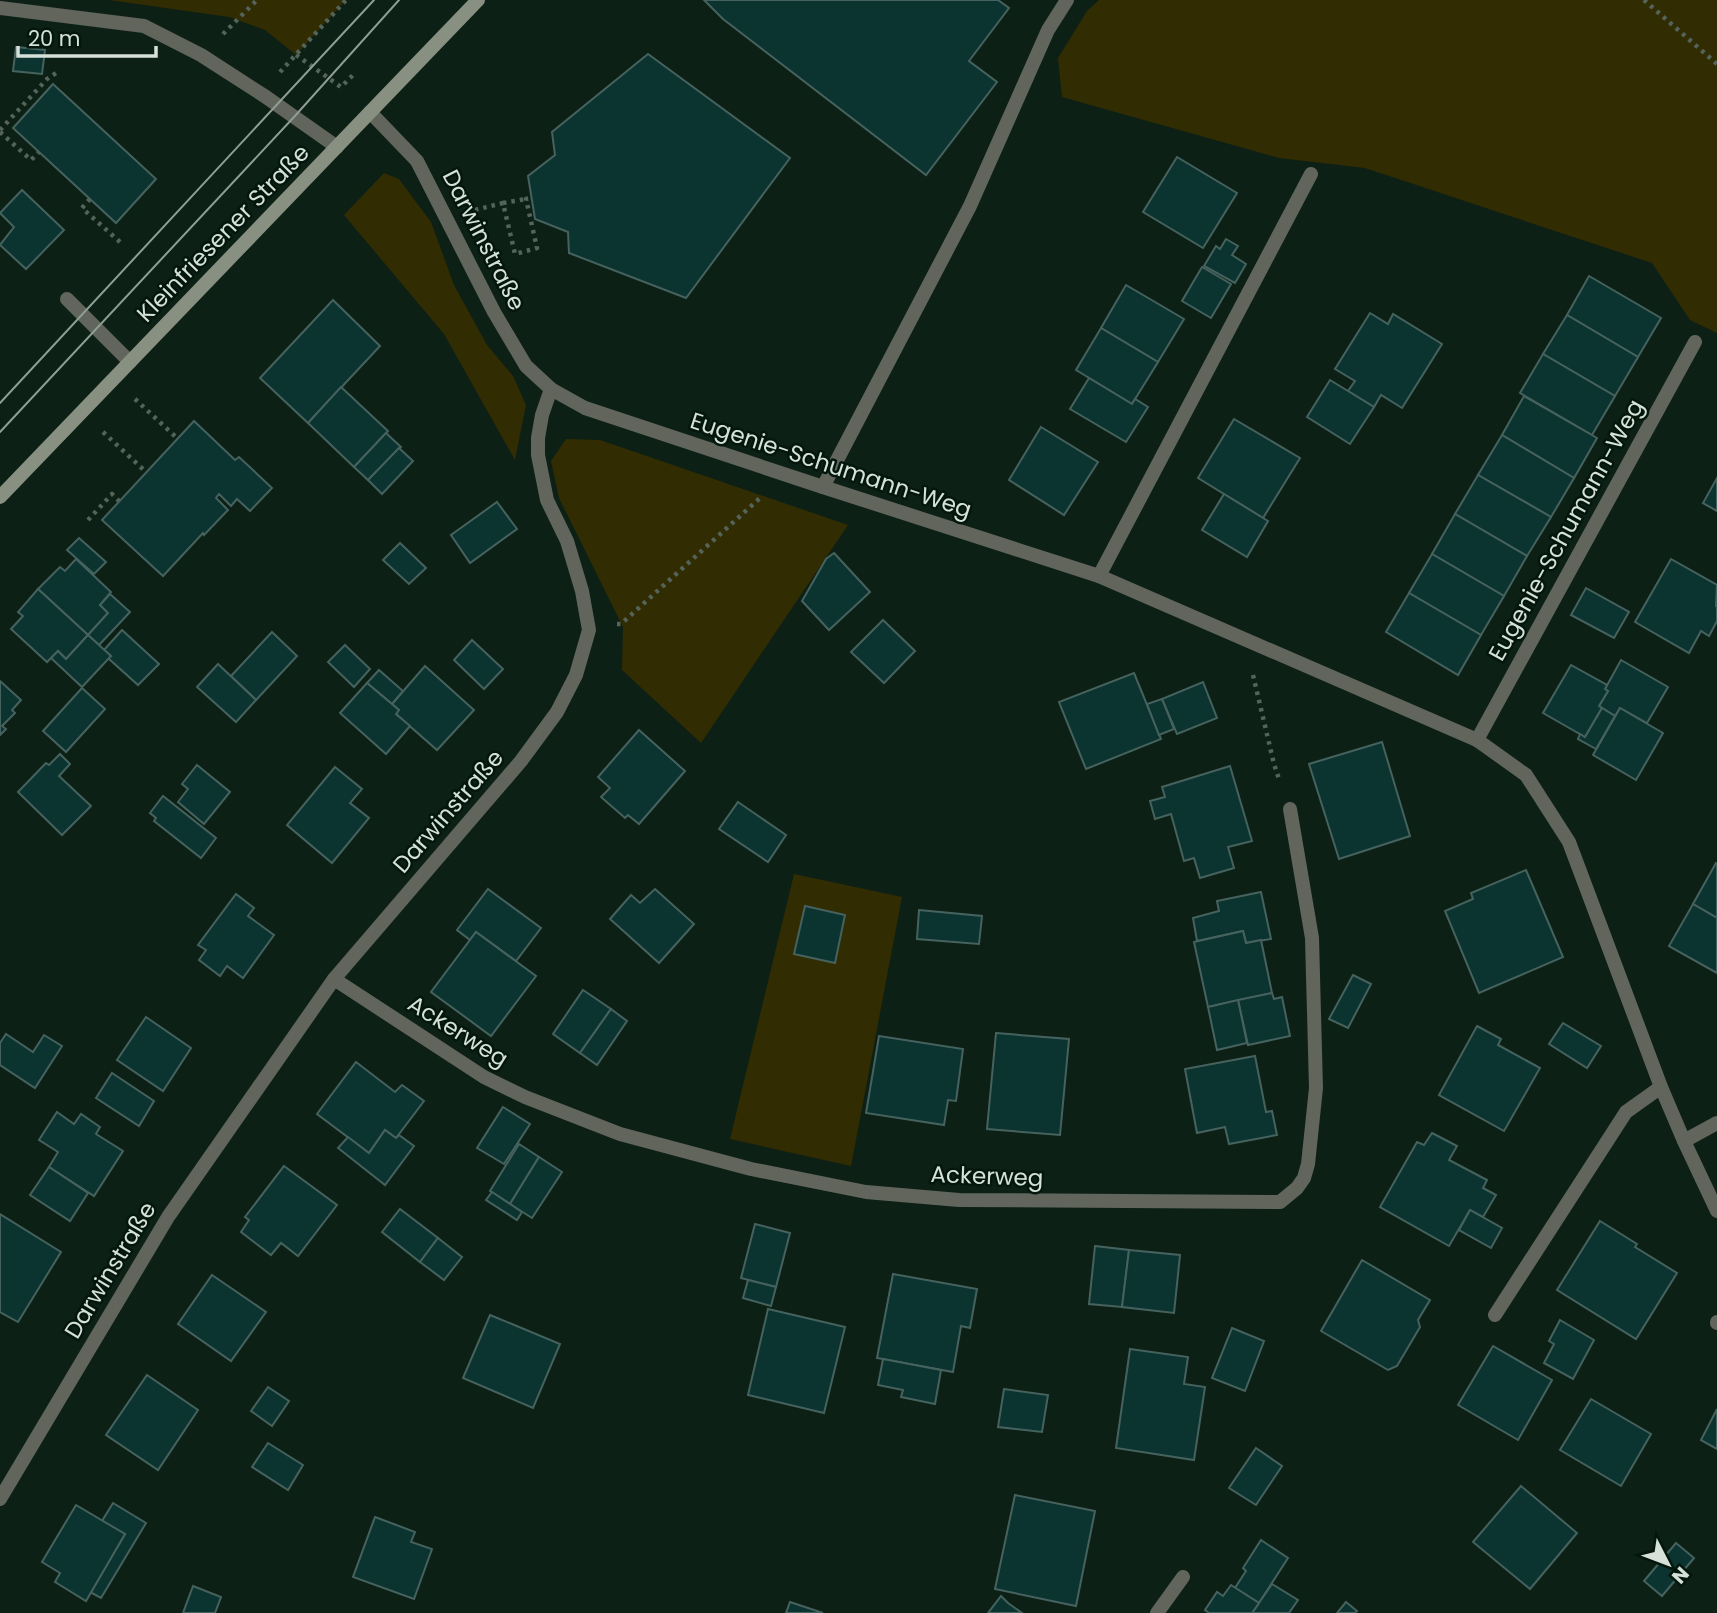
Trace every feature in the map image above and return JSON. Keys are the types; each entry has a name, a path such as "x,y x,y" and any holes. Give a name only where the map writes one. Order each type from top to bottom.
{"street":[{"name":"Kleinfriesener Straße","path":"0,497 478,0"},
{"path":"823,487 970,206 1048,30 1068,0"},
{"path":"0,8 144,26 201,55 337,147"},
{"name":"Darwinstraße","path":"0,1499 168,1217 334,979 521,761 556,712 576,675 589,630 582,591 567,541 547,500 538,455 542,415 551,389 526,366 494,312 417,161 370,112"},
{"path":"1099,576 1311,174"},
{"path":"67,299 130,362"},
{"name":"Eugenie-Schumann-Weg","path":"1477,740 1695,342"},
{"name":"Eugenie-Schumann-Weg","path":"551,389 585,408 1099,576 1477,740 1526,775 1569,842 1661,1087 1717,1211"},
{"name":"Ackerweg","path":"334,979 484,1077 525,1097 620,1134 751,1169 866,1192 959,1200 1280,1202 1297,1188 1304,1178 1308,1164 1316,1088 1312,938 1290,809"},
{"path":"1496,1315 1626,1112 1661,1087"},
{"path":"1684,1141 1717,1123"},
{"path":"1157,1613 1183,1577"}],"path":[{"path":"201,55 257,0"},
{"path":"260,93 346,0"},
{"path":"1644,0 1717,64"},
{"path":"296,55 341,87 354,74"},
{"path":"39,152 31,160 0,131 47,79 56,73"},
{"path":"449,223 474,210 503,203 528,198 537,248 515,254 503,203"},
{"path":"90,200 82,208 120,242"},
{"path":"114,379 178,439"},
{"path":"82,412 146,472"},
{"path":"589,630 621,624 786,474"},
{"path":"88,520 112,494 119,501"},
{"path":"1261,647 1253,677 1274,765 1290,809"}],"shaded area":[{"path":"109,0 346,0 296,55 265,30 229,17"},
{"path":"1099,0 1717,0 1717,333 1690,320 1652,263 1365,168 1279,158 1062,97 1058,58 1087,11"},
{"path":"384,173 399,179 431,222 454,285 487,345 513,376 526,405 515,460 444,334 344,215"},
{"path":"566,439 600,440 848,525 701,743 622,670 623,627 559,498 551,461"},
{"path":"794,874 902,897 851,1166 730,1139"}],"building":[{"path":"704,0 998,0 1009,8 969,61 997,82 926,175 723,19"},
{"path":"16,47 45,50 42,74 13,71"},
{"path":"648,54 790,158 686,298 569,253 568,232 535,219 528,176 555,155 552,132"},
{"path":"53,84 156,179 116,223 13,128"},
{"path":"1177,157 1237,193 1203,248 1143,212"},
{"path":"22,190 64,230 26,269 0,245 14,227 0,213"},
{"path":"1226,239 1238,246 1232,255 1246,264 1235,283 1204,266 1216,246 1220,249"},
{"path":"1202,267 1231,284 1211,318 1182,301"},
{"path":"1589,276 1661,318 1638,357 1567,315"},
{"path":"1126,285 1184,319 1158,362 1101,328"},
{"path":"333,300 380,346 308,423 260,378"},
{"path":"1370,313 1388,324 1393,314 1442,344 1402,408 1381,395 1374,407 1348,391 1355,381 1335,369"},
{"path":"1567,315 1638,357 1615,396 1543,354"},
{"path":"1101,328 1158,362 1132,404 1076,370"},
{"path":"1543,354 1615,396 1592,435 1520,393"},
{"path":"1089,378 1132,404 1135,399 1148,407 1126,442 1070,409"},
{"path":"1330,380 1374,407 1350,444 1307,417"},
{"path":"341,387 388,431 354,467 308,423"},
{"path":"1524,396 1597,438 1574,478 1502,435"},
{"path":"1234,419 1300,458 1263,518 1198,478"},
{"path":"194,421 235,460 239,457 272,488 250,511 237,499 231,506 219,494 216,498 228,510 163,576 102,520"},
{"path":"1041,427 1098,462 1064,515 1009,480"},
{"path":"386,433 401,447 368,480 354,467"},
{"path":"1502,435 1574,478 1551,517 1478,475"},
{"path":"399,448 413,461 382,494 368,480"},
{"path":"1478,475 1551,517 1527,556 1455,514"},
{"path":"1717,478 1717,511 1703,503"},
{"path":"1224,494 1268,521 1247,557 1202,530"},
{"path":"497,502 517,529 470,563 451,535"},
{"path":"1455,514 1527,556 1504,596 1432,554"},
{"path":"79,538 106,562 94,574 67,550"},
{"path":"400,543 426,568 409,584 383,560"},
{"path":"834,553 870,592 829,630 802,601 826,559"},
{"path":"1432,554 1504,596 1481,635 1409,593"},
{"path":"76,559 111,592 100,605 108,613 88,635 38,589 60,567 65,571"},
{"path":"1671,559 1717,585 1717,621 1709,636 1701,631 1689,653 1635,622"},
{"path":"1586,588 1629,612 1614,638 1571,615"},
{"path":"38,589 88,635 66,659 58,651 47,662 11,629 23,616 18,612"},
{"path":"1409,593 1481,635 1458,675 1386,632"},
{"path":"110,594 130,612 99,645 88,635 108,613 100,605"},
{"path":"883,620 915,651 884,683 851,652"},
{"path":"122,630 159,664 138,685 108,658 111,656 104,650"},
{"path":"272,632 297,656 256,700 231,676"},
{"path":"88,635 111,656 82,687 51,658 58,651 66,659"},
{"path":"472,640 503,669 484,689 454,660"},
{"path":"345,645 370,669 354,687 328,662"},
{"path":"1621,660 1668,687 1647,723 1620,708 1615,716 1599,706"},
{"path":"218,664 256,700 236,722 197,687"},
{"path":"1571,665 1607,685 1605,689 1608,691 1599,706 1602,708 1585,737 1543,713"},
{"path":"425,666 474,710 437,750 396,714 399,710 392,704"},
{"path":"379,670 403,691 392,704 367,683"},
{"path":"1134,673 1161,739 1086,769 1059,702"},
{"path":"0,681 21,700 12,710 15,713 2,726 6,729 0,735"},
{"path":"1203,682 1217,718 1177,734 1162,699"},
{"path":"367,683 399,710 396,714 410,726 386,754 340,713"},
{"path":"82,688 105,709 66,752 43,731"},
{"path":"1162,699 1174,729 1159,735 1147,704"},
{"path":"1602,708 1615,716 1596,749 1578,739 1580,734 1585,737"},
{"path":"1620,708 1663,733 1636,780 1593,755"},
{"path":"639,730 685,771 639,824 628,815 625,818 601,797 610,788 598,777"},
{"path":"1382,742 1410,836 1339,859 1309,764"},
{"path":"60,754 70,764 59,776 91,806 62,835 18,792 46,763 49,765"},
{"path":"197,765 230,792 204,824 178,802 188,789 182,784"},
{"path":"1230,766 1252,841 1228,847 1234,868 1200,878 1194,858 1184,861 1171,814 1155,819 1150,801 1165,797 1162,787"},
{"path":"335,767 362,789 350,803 369,818 332,863 287,825"},
{"path":"163,796 216,838 201,858 154,821 156,818 150,813"},
{"path":"738,802 786,835 768,862 719,829"},
{"path":"1717,863 1717,918 1693,904"},
{"path":"1526,870 1563,957 1479,993 1445,911 1473,899 1471,893"},
{"path":"488,889 541,928 516,961 476,932 470,940 457,930"},
{"path":"655,889 694,924 659,963 610,919 631,895 640,903"},
{"path":"1261,892 1271,939 1246,943 1243,931 1197,941 1193,918 1219,911 1217,901"},
{"path":"236,894 254,908 248,916 274,935 243,978 227,966 220,976 199,960 206,950 198,945"},
{"path":"1693,904 1717,918 1717,973 1669,946"},
{"path":"805,906 845,915 835,963 794,954"},
{"path":"919,910 982,916 979,944 917,939"},
{"path":"1243,931 1246,943 1261,940 1272,993 1208,1007 1194,942"},
{"path":"476,932 536,976 491,1036 431,992"},
{"path":"1353,975 1371,984 1348,1028 1329,1019"},
{"path":"583,990 611,1009 580,1053 553,1034"},
{"path":"1272,993 1274,999 1282,997 1290,1036 1248,1045 1238,1000"},
{"path":"1238,1000 1247,1043 1217,1050 1208,1007"},
{"path":"611,1009 627,1021 597,1065 580,1053"},
{"path":"146,1017 191,1048 163,1091 117,1060"},
{"path":"1563,1023 1601,1046 1587,1068 1549,1044"},
{"path":"1477,1026 1501,1039 1498,1045 1540,1068 1504,1131 1439,1095"},
{"path":"996,1033 1069,1039 1060,1135 987,1129"},
{"path":"6,1034 33,1052 44,1035 62,1046 35,1088 0,1065 0,1043"},
{"path":"879,1036 963,1049 956,1101 948,1100 944,1125 866,1113"},
{"path":"1255,1056 1266,1112 1272,1111 1277,1135 1229,1144 1225,1127 1197,1133 1185,1069"},
{"path":"356,1062 395,1092 402,1085 424,1101 396,1138 385,1130 369,1153 317,1114"},
{"path":"112,1073 154,1101 139,1126 96,1098"},
{"path":"503,1107 530,1124 504,1164 477,1148"},
{"path":"57,1112 74,1124 81,1114 100,1127 96,1134 123,1151 94,1196 49,1167 58,1152 39,1140"},
{"path":"385,1130 396,1138 399,1135 414,1146 385,1185 338,1148 348,1137 369,1153"},
{"path":"1432,1133 1457,1146 1449,1160 1487,1180 1483,1188 1496,1195 1483,1217 1470,1210 1449,1246 1380,1207 1417,1142 1424,1145"},
{"path":"519,1144 539,1157 510,1204 490,1191"},
{"path":"539,1157 562,1172 532,1218 510,1204"},
{"path":"284,1166 337,1205 298,1256 281,1243 271,1255 241,1232 249,1220 245,1217"},
{"path":"49,1167 88,1193 70,1221 30,1195"},
{"path":"492,1192 522,1212 517,1220 486,1200"},
{"path":"400,1209 438,1238 420,1262 382,1232"},
{"path":"1470,1210 1502,1228 1491,1248 1459,1230"},
{"path":"0,1214 61,1252 18,1322 0,1312"},
{"path":"1600,1221 1677,1273 1636,1339 1557,1290"},
{"path":"755,1224 790,1233 776,1287 741,1278"},
{"path":"438,1238 462,1257 444,1280 420,1262"},
{"path":"1095,1246 1129,1250 1122,1307 1089,1304"},
{"path":"1129,1250 1180,1255 1174,1313 1122,1307"},
{"path":"1362,1260 1430,1300 1418,1320 1420,1327 1397,1366 1388,1370 1321,1331"},
{"path":"893,1274 977,1289 970,1328 961,1326 953,1372 877,1358"},
{"path":"212,1275 266,1312 231,1361 178,1324"},
{"path":"748,1280 776,1287 771,1306 743,1298"},
{"path":"768,1309 845,1327 824,1413 748,1395"},
{"path":"490,1315 560,1344 533,1408 463,1378"},
{"path":"1560,1320 1594,1340 1573,1379 1544,1363 1554,1344 1549,1341"},
{"path":"1232,1328 1264,1341 1245,1391 1212,1378"},
{"path":"1493,1346 1552,1380 1518,1440 1458,1405"},
{"path":"1130,1349 1188,1357 1184,1384 1205,1387 1194,1460 1116,1448"},
{"path":"883,1359 941,1370 935,1404 901,1397 903,1390 878,1385"},
{"path":"147,1375 198,1410 158,1470 106,1435"},
{"path":"268,1387 289,1401 272,1426 251,1411"},
{"path":"1004,1389 1048,1395 1042,1432 998,1427"},
{"path":"1591,1399 1651,1434 1621,1486 1560,1450"},
{"path":"1717,1409 1717,1449 1701,1440"},
{"path":"268,1443 303,1465 288,1490 252,1467"},
{"path":"1256,1448 1282,1466 1256,1505 1229,1488"},
{"path":"1521,1486 1577,1533 1530,1589 1473,1542"},
{"path":"1015,1495 1095,1511 1076,1606 995,1589"},
{"path":"113,1503 146,1523 101,1598 90,1592 125,1534 102,1521"},
{"path":"76,1505 125,1534 86,1601 55,1582 60,1573 42,1562"},
{"path":"375,1517 415,1532 411,1542 432,1549 414,1599 353,1577"},
{"path":"1261,1540 1288,1558 1259,1603 1235,1588 1246,1571 1243,1568"},
{"path":"1676,1543 1694,1558 1662,1596 1644,1581"},
{"path":"1272,1584 1298,1600 1289,1613 1252,1613"},
{"path":"1231,1585 1259,1603 1252,1613 1209,1613 1205,1610 1217,1592 1223,1596"},
{"path":"193,1586 221,1597 215,1613 183,1613"},
{"path":"1001,1596 1008,1603 1022,1613 988,1613"},
{"path":"790,1602 823,1613 786,1613"},
{"path":"1346,1602 1357,1611 1337,1613"}],"tram line":[{"path":"0,403 374,0"},
{"path":"0,432 294,117 399,0"}]}
